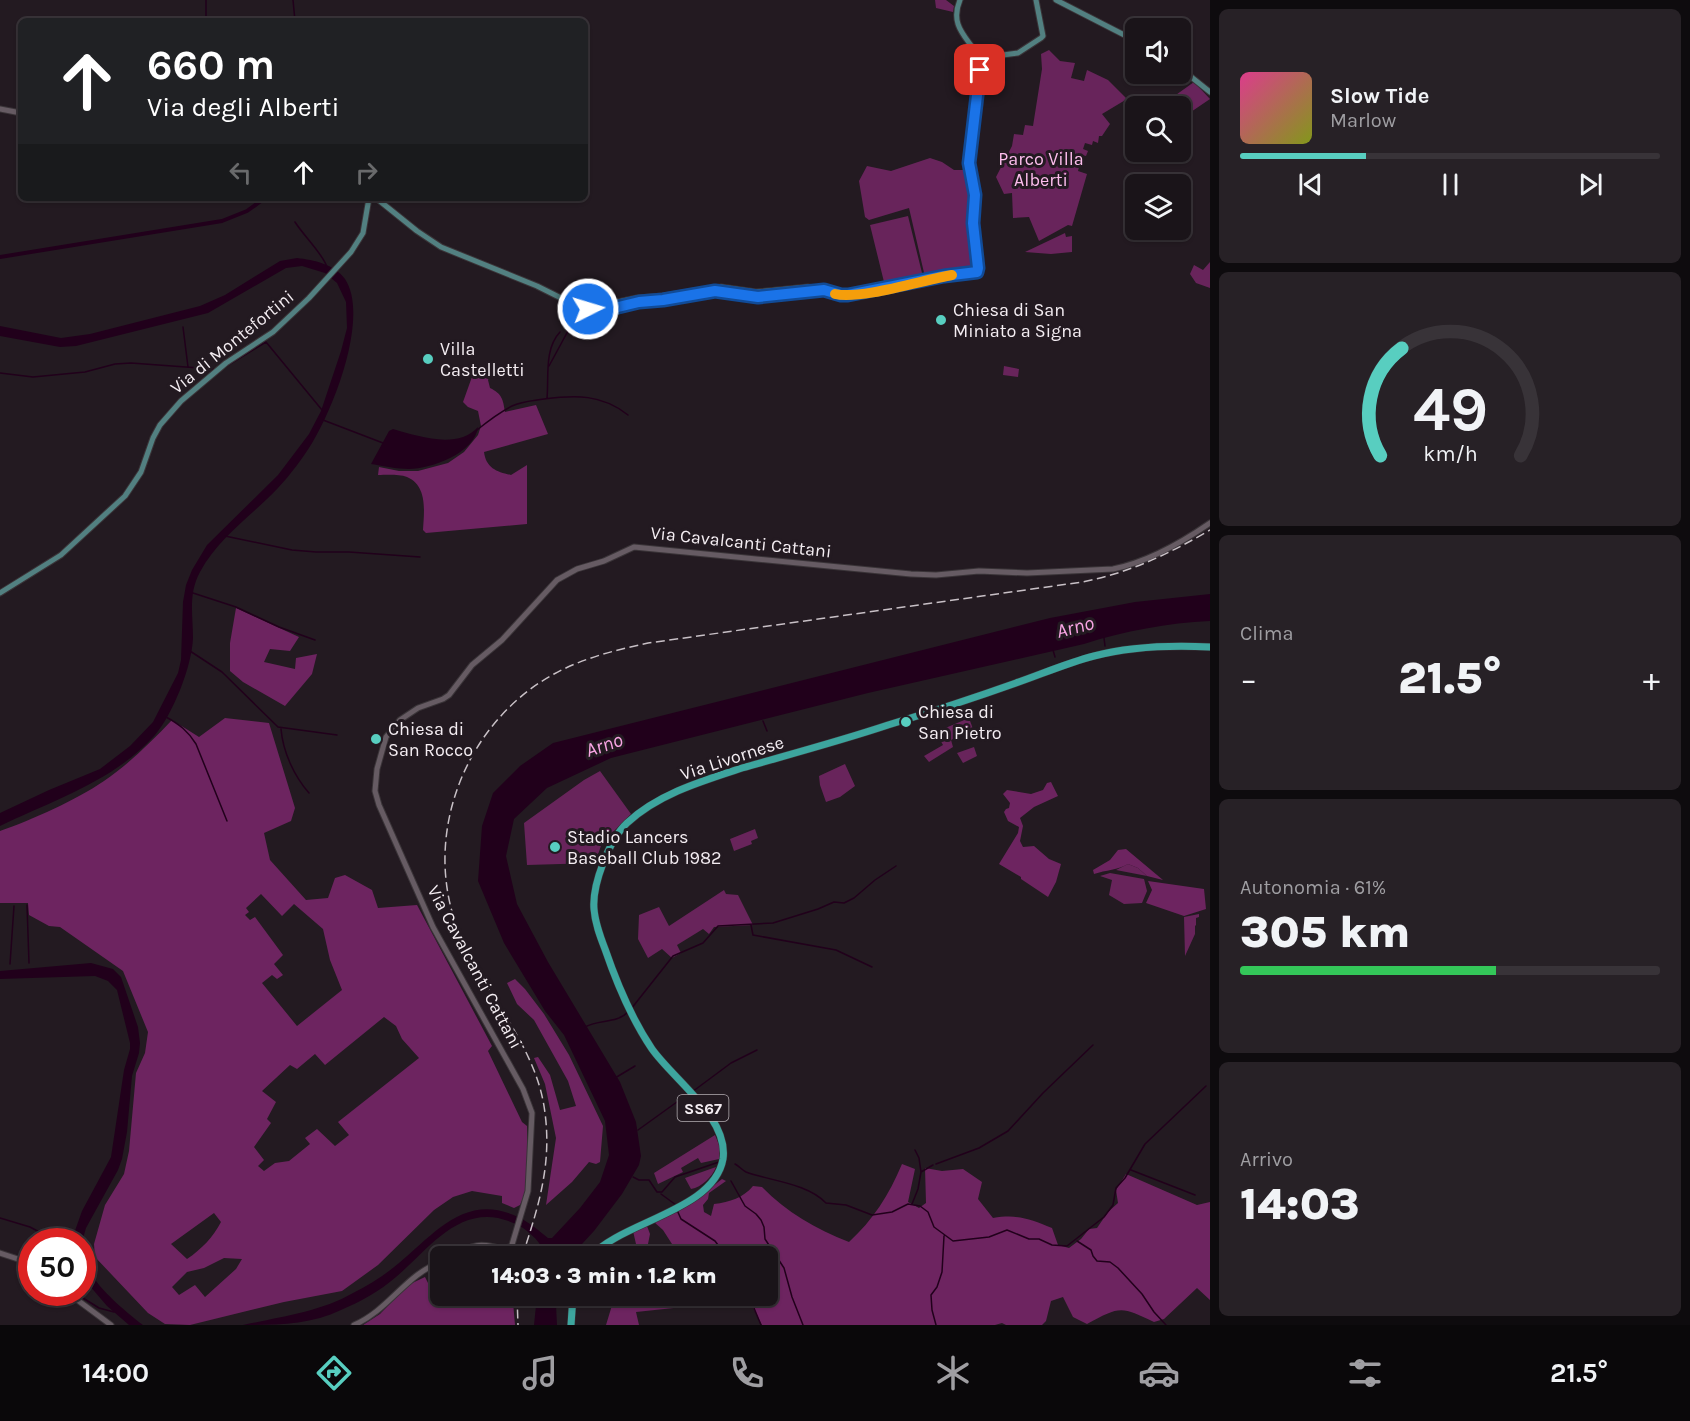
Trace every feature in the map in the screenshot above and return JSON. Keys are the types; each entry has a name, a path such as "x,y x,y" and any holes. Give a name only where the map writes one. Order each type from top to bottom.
{"main road":[{"path":"380,201 411,227 441,247 527,282 576,306 588,309 614,308 715,291 758,297 824,290 848,295 975,272 973,223 975,195 969,163 980,83 978,58 958,26 957,7 960,0"},
{"path":"978,58 1018,53 1041,38 1043,36 1036,0"},
{"path":"1056,0 1067,2 1125,35"},
{"path":"1191,77 1210,92"},
{"name":"Via di Montefortini","path":"0,593 62,555 125,496 136,481 160,425 181,401 226,363 273,332 327,279 355,247 363,233 368,201"},
{"name":"Via Livornese","path":"600,1246 697,1195 716,1177 721,1167 723,1149 713,1119 655,1053 625,1001 612,971 594,912 594,896 610,847 620,830 644,810 680,790 724,773 886,726 1093,657 1147,646 1210,647"},
{"path":"571,1325 572,1306"}],"street":[{"path":"0,109 18,112"},
{"name":"Via Cavalcanti Cattani","path":"510,1246 516,1235 528,1191 532,1113 530,1104 433,927 379,805 375,791 376,769 386,737 393,727 408,714 449,695 472,666 502,640 557,580 571,572 604,561 634,547 911,574 936,575 979,571 1027,573 1113,569 1126,566 1172,547 1210,523"},
{"name":"Via Cavalcanti Cattani","path":"472,1246 479,1244 491,1246"},
{"path":"0,1253 18,1259"},
{"path":"354,1325 385,1307 422,1270 430,1267"},
{"path":"85,1306 111,1325"}],"green space":[{"path":"935,0 946,0 954,6 953,12 936,8"},
{"name":"Parco Villa Alberti","path":"1049,50 1060,61 1075,63 1071,78 1084,81 1087,70 1108,80 1125,97 1125,100 1102,114 1110,124 1102,136 1099,136 1098,143 1093,141 1092,145 1085,143 1083,149 1088,151 1086,156 1082,155 1078,171 1087,174 1072,226 1068,225 1039,241 1029,217 1013,218 1012,193 1004,194 996,177 1012,146 1014,134 1023,135 1025,125 1033,126 1042,69 1041,54"},
{"path":"1194,82 1210,99 1191,112 1191,96 1174,96"},
{"path":"930,158 954,170 970,170 972,270 925,277 909,208 869,220 865,217 859,181 867,166 891,171"},
{"path":"908,216 923,277 885,286 870,225"},
{"path":"1065,233 1066,237 1072,236 1072,252 1051,254 1025,252"},
{"path":"1210,262 1210,288 1196,283 1190,274 1194,265 1203,270"},
{"path":"1004,366 1019,369 1018,377 1003,375"},
{"path":"969,718 973,729 951,740 953,747 929,762 924,756 943,745 936,732"},
{"path":"974,747 977,756 963,763 957,753"},
{"path":"845,764 855,786 840,797 826,802 819,776"},
{"path":"600,771 631,814 602,843 595,863 527,865 524,823"},
{"path":"755,829 758,838 751,841 752,844 734,851 730,839"},
{"path":"1128,864 1138,868 1147,876 1116,870"},
{"path":"1110,873 1144,879 1147,891 1142,903 1124,904 1109,895 1112,880 1100,876"},
{"path":"724,890 726,894 738,895 753,925 714,927 709,934 703,929 677,945 681,953 672,958 662,949 648,958 638,939 639,915 659,907 669,926"},
{"path":"1199,914 1196,918 1195,934 1185,956 1184,917"},
{"path":"715,1135 720,1147 719,1159 701,1163 698,1158 681,1168 683,1172 658,1184 654,1173"},
{"path":"716,1167 706,1181 691,1189 685,1178"}],"shaded area":[{"path":"487,365 492,371 488,380 490,388 501,397 505,412 536,405 548,434 484,452 490,466 501,472 511,475 527,465 527,524 426,533 423,530 422,493 414,481 404,476 378,475 379,467 399,471 418,471 448,463 464,452 478,435 481,426 478,411 463,402 473,374"},
{"path":"236,608 299,637 290,651 270,649 264,662 295,669 296,658 317,654 312,674 285,706 243,682 230,671 230,643"},
{"path":"225,718 269,723 295,808 291,821 264,833 270,860 306,900 328,898 335,878 345,875 372,890 378,908 417,905 492,1046 488,1051 522,1122 527,1126 527,1190 520,1205 514,1208 502,1203 502,1196 472,1191 453,1197 434,1210 378,1265 342,1291 284,1302 190,1325 165,1324 148,1313 96,1258 96,1237 105,1205 124,1174 129,1151 136,1073 145,1053 148,1032 123,971 60,927 49,926 29,915 28,903 0,903 0,831 54,809 104,781 172,720 199,737","holes":["261,894 282,916 294,904 323,929 330,960 342,990 297,1026 262,983 272,975 277,979 283,975 274,964 283,955 255,917 250,920 245,915 249,912 246,908","384,1017 396,1026 402,1039 419,1058 338,1122 349,1135 335,1146 317,1129 305,1138 310,1144 289,1161 275,1163 264,1171 258,1166 264,1160 254,1147 271,1123 267,1119 276,1102 262,1091 290,1065 297,1069 315,1054 325,1065","214,1213 221,1222 207,1242 187,1259 171,1244","224,1258 242,1259 236,1269 205,1297 195,1285 179,1295 172,1287 187,1272 204,1268"]},
{"path":"1051,782 1058,796 1034,807 1020,818 1023,826 1020,841 1023,847 1034,846 1049,859 1061,864 1056,882 1048,897 999,864 1018,833 1019,827 1008,821 1004,812 1009,808 1010,803 1003,794 1007,790 1031,794 1043,790 1047,783"},
{"path":"1126,849 1163,880 1147,876 1138,868 1128,864 1094,874 1093,870 1110,860 1118,850"},
{"path":"1148,881 1204,889 1206,909 1184,916 1146,903 1152,890"},
{"path":"515,979 544,1014 569,1055 603,1126 600,1162 596,1164 589,1162 572,1182 546,1205 556,1138 545,1084 534,1058 538,1057 550,1075 560,1110 576,1106 568,1081 534,1020 517,1004 507,983"},
{"path":"902,1164 915,1169 908,1202 919,1208 926,1203 925,1168 942,1171 963,1169 982,1182 978,1199 993,1218 1017,1217 1052,1228 1058,1245 1069,1248 1089,1229 1097,1228 1108,1212 1118,1203 1116,1190 1126,1174 1197,1205 1210,1202 1210,1300 1197,1288 1164,1319 1154,1322 1121,1310 1087,1324 1073,1317 1063,1297 1051,1301 1046,1321 1042,1325 1002,1323 995,1325 762,1325 752,1306 778,1306 778,1246 671,1246 672,1244 663,1230 654,1222 693,1202 722,1179 726,1181 709,1193 703,1205 704,1212 711,1216 714,1204 736,1199 753,1186 762,1187 802,1219 849,1242 866,1225 892,1186"},
{"path":"647,1226 650,1234 649,1246 628,1246 636,1244 633,1231"},
{"path":"425,1277 430,1287 430,1306 513,1306 515,1325 363,1325 380,1314 408,1285"},
{"path":"612,1306 693,1306 636,1312 639,1325 606,1325"}],"water":[{"path":"297,258 317,262 335,270 345,279 352,296 353,318 344,368 315,438 287,478 222,542 200,572 193,596 193,638 189,662 175,702 155,735 139,751 102,777 0,826 0,813 100,769 130,746 153,722 178,673 181,660 183,602 192,570 207,545 278,475 309,434 321,411 347,328 346,302 337,283 325,273 302,266 286,268 208,313 76,346 60,347 0,336 0,326 61,338 90,334 200,306 225,295 280,261"},
{"path":"478,427 469,445 440,463 409,469 371,464 389,431 393,429 425,438 448,440 469,434"},
{"name":"Arno","path":"1210,594 1210,621 1130,632 868,693 611,758 547,788 514,819 506,856 517,904 548,962 620,1082 636,1122 641,1156 639,1165 622,1194 580,1246 541,1246 533,1236 514,1223 498,1218 482,1217 468,1220 442,1235 390,1282 370,1296 348,1307 317,1319 280,1324 243,1325 299,1313 340,1300 383,1276 452,1219 467,1213 483,1209 499,1211 522,1219 548,1238 552,1238 600,1182 609,1155 605,1121 564,1035 545,1011 504,943 478,881 482,826 493,793 520,766 553,743 1050,618 1135,602"},
{"path":"91,963 113,969 121,977 138,1027 139,1053 132,1076 122,1159 86,1228 76,1228 82,1211 111,1157 124,1070 130,1049 117,990 108,981 95,976 0,979 0,971"},
{"path":"96,1280 115,1302 143,1325 129,1325 96,1293"},
{"path":"536,1306 556,1306 557,1325 534,1325"}],"waterway":[{"path":"206,0 206,18"},
{"path":"293,0 295,18"},
{"path":"0,257 222,221 247,211 261,201"},
{"path":"295,222 327,267"},
{"path":"549,366 575,318 584,310"},
{"path":"183,327 188,367"},
{"path":"547,398 549,355 560,332"},
{"path":"225,367 266,342 322,410"},
{"path":"0,373 33,377 85,372 115,364 131,363 213,369"},
{"path":"477,430 512,406 528,401 555,398 577,397 598,400 628,415"},
{"path":"323,420 383,443"},
{"path":"225,536 292,550 420,557"},
{"path":"193,593 236,607 279,627 315,640"},
{"path":"1104,638 1105,646"},
{"path":"1053,650 1055,657"},
{"path":"190,651 222,672 278,727 337,735"},
{"path":"166,717 183,728 196,744 227,821"},
{"path":"763,721 767,731"},
{"path":"281,729 290,763 309,793"},
{"path":"631,1009 673,956 703,943 718,926 773,923 834,902 844,903 896,866"},
{"path":"27,905 29,963"},
{"path":"10,964 14,906"},
{"path":"751,925 753,935 836,950 872,967"},
{"path":"585,1027 613,1020 628,1012"},
{"path":"936,1164 979,1148 1008,1131 1043,1093 1093,1045"},
{"path":"692,1092 731,1063 757,1050"},
{"path":"615,1078 635,1066"},
{"path":"735,1164 746,1172 809,1191 826,1203 846,1205 872,1215 892,1212 908,1204 920,1206 928,1212 934,1227 953,1241 989,1237 1007,1230 1029,1239 1039,1239 1052,1245 1067,1246 1104,1217 1113,1205 1116,1188 1125,1178 1145,1144 1206,1086"},
{"path":"638,1130 688,1094"},
{"path":"915,1150 921,1172"},
{"path":"633,1177 639,1180 649,1180 657,1192 662,1192 675,1177 719,1162"},
{"path":"912,1204 921,1172 933,1165"},
{"path":"1131,1170 1195,1195"},
{"path":"731,1181 745,1206 761,1220 765,1239 784,1268 803,1325"},
{"path":"661,1194 676,1205"},
{"path":"677,1210 681,1219 715,1241 719,1246"},
{"path":"0,1218 32,1228"},
{"path":"936,1325 931,1295 937,1287 942,1272 944,1236"},
{"path":"1077,1241 1091,1250 1097,1261 1110,1262 1118,1268 1166,1325"},
{"path":"96,1306 114,1312"},
{"path":"753,1306 761,1325"}],"railway":[{"path":"525,1246 543,1183 547,1146 544,1106 529,1059 479,972 457,927 448,891 445,855 449,818 459,783 475,750 497,721 523,695 554,674 576,663 612,652 648,643 1082,582 1148,562 1210,530"},
{"path":"517,1306 518,1325"}],"slow traffic":[{"path":"835,294 848,295 952,275"}],"place":[{"name":"Chiesa di San Miniato a Signa","path":"941,320"},
{"name":"Villa Castelletti","path":"428,359"},
{"name":"Chiesa di San Pietro","path":"906,722"},
{"name":"Chiesa di San Rocco","path":"376,739"},
{"name":"Stadio Lancers Baseball Club 1982","path":"555,847"}],"route":[{"path":"588,309 614,308 625,304 715,291 758,297 824,290 848,295 944,276 977,272 973,223 975,195 969,163 980,70"}]}
